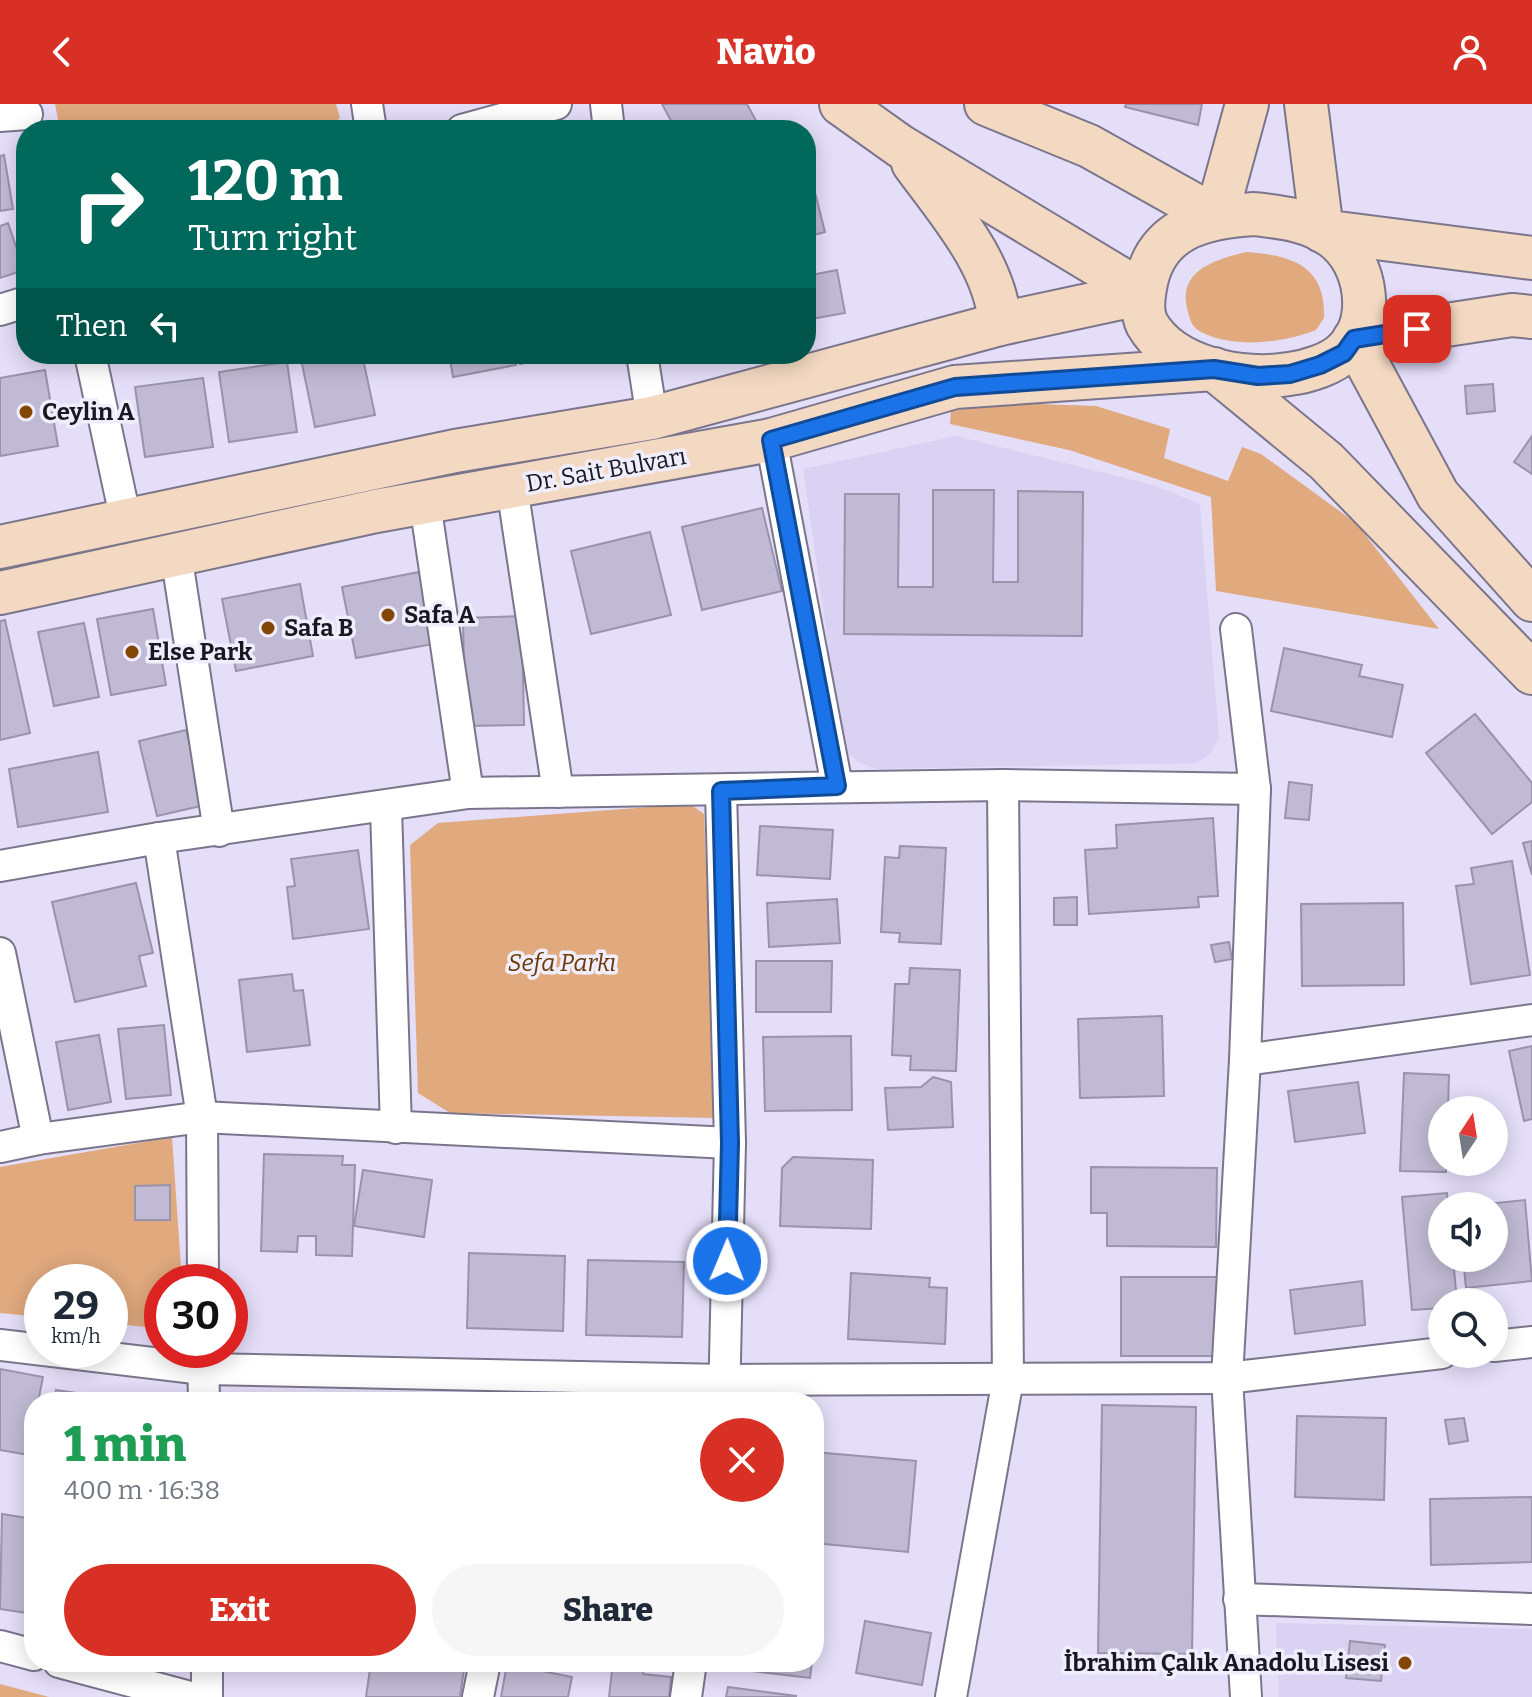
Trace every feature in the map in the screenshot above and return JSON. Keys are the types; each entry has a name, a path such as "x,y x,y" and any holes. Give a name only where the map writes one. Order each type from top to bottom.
{"main road":[{"path":"841,104 900,146 1144,293"},
{"path":"986,104 1089,146 1216,217"},
{"path":"1216,217 1247,104"},
{"path":"1306,104 1322,231 1350,254 1360,272 1364,298 1354,339 1344,353 1320,365 1290,374 1258,376 1214,369 1180,355 1163,343 1146,322 1144,293 1147,274 1159,251 1180,231 1201,220 1254,214 1283,217 1322,231 1532,258"},
{"path":"900,146 958,226 984,270 998,304 1000,324"},
{"name":"Dr. Sait Bulvarı","path":"0,547 455,451 652,418 1000,324 1144,293"},
{"path":"1354,339 1512,315 1532,317"},
{"path":"1354,339 1438,495 1532,600"},
{"path":"1214,369 1326,461 1532,673"},
{"name":"Dr. Sait Bulvarı","path":"0,593 425,503 771,440 955,387 1214,369"}],"street":[{"path":"498,120 556,104"},
{"path":"92,364 126,521"},
{"path":"644,364 652,418"},
{"path":"771,440 837,786"},
{"path":"512,487 558,792"},
{"path":"425,503 468,793"},
{"path":"176,554 219,831"},
{"path":"1236,629 1255,789 1245,1060 1227,1378 1246,1697"},
{"path":"951,1697 1008,1379 1003,785"},
{"path":"0,866 159,838 386,808 468,793 1003,785 1255,789"},
{"path":"721,791 730,1143 724,1391"},
{"path":"386,808 396,1128"},
{"path":"159,838 202,1117 203,1264"},
{"path":"0,953 38,1139"},
{"path":"1245,1060 1532,1020"},
{"path":"0,1147 202,1117 730,1143"},
{"path":"1508,1345 1532,1342"},
{"path":"0,1345 144,1355"},
{"path":"248,1362 724,1391 1008,1379 1227,1378 1428,1355"},
{"path":"203,1368 204,1392"},
{"path":"1239,1599 1532,1609"},
{"path":"0,1646 24,1652"},
{"path":"96,1672 190,1697"},
{"path":"207,1672 207,1697"},
{"path":"478,1697 483,1672"},
{"path":"686,1697 690,1672"}],"shaded area":[{"path":"956,436 1153,485 1200,504 1219,738 1210,754 1197,763 876,769 860,763 843,749 803,469"},
{"name":"İbrahim Çalık Anadolu Lisesi","path":"1276,1623 1532,1629 1532,1697 1279,1697"}],"green space":[{"path":"55,104 336,104 340,118 338,120 58,120"},
{"path":"1246,252 1291,260 1312,275 1323,300 1324,318 1316,330 1274,341 1243,342 1214,337 1194,326 1186,298 1193,277 1210,264"},
{"path":"1009,403 1096,406 1170,429 1164,458 1228,481 1242,447 1261,454 1356,523 1439,629 1216,591 1211,497 1069,450 950,424 951,411"},
{"name":"Sefa Parkı","path":"690,804 704,814 716,1118 450,1113 418,1093 410,845 438,823"},
{"path":"172,1137 181,1264 144,1264 144,1327 128,1325 128,1264 24,1264 24,1315 0,1313 0,1167"},
{"path":"0,1684 49,1697 0,1697"}],"building":[{"path":"662,104 747,104 756,120 671,120"},
{"path":"1126,104 1202,104 1198,125 1125,107"},
{"path":"4,155 13,209 0,211 0,156"},
{"path":"816,196 825,232 816,234"},
{"path":"8,223 16,246 16,273 0,278 0,226"},
{"path":"837,270 845,313 816,318 816,274"},
{"path":"287,364 297,432 229,442 219,372"},
{"path":"302,364 364,364 375,415 315,427"},
{"path":"451,364 516,365 453,377"},
{"name":"Ceylin A","path":"45,370 58,446 0,456 0,378"},
{"path":"203,378 213,447 145,457 135,387"},
{"path":"1493,384 1495,411 1467,414 1465,386"},
{"path":"1532,436 1532,474 1514,462"},
{"path":"933,490 994,490 993,582 1018,582 1018,491 1083,492 1082,636 844,634 845,494 899,494 898,587 933,587"},
{"path":"762,508 782,591 702,610 682,527"},
{"path":"650,532 671,615 591,634 571,551"},
{"name":"Safa A","path":"419,572 433,644 356,658 342,587"},
{"name":"Safa B","path":"300,584 313,656 236,671 222,599"},
{"name":"Else Park","path":"153,609 166,685 111,695 97,619"},
{"path":"522,616 524,725 465,726 463,618"},
{"path":"5,620 30,733 0,740 0,621"},
{"path":"84,623 99,697 54,706 38,632"},
{"path":"1284,648 1362,665 1359,676 1403,685 1392,737 1271,711"},
{"path":"1475,714 1532,783 1532,802 1492,834 1426,753"},
{"path":"186,730 205,805 157,816 139,741"},
{"path":"98,752 108,812 18,827 9,769"},
{"path":"1289,782 1312,785 1309,820 1285,818"},
{"path":"1213,818 1218,896 1198,897 1199,907 1089,914 1085,850 1117,848 1116,825"},
{"path":"760,826 833,830 830,879 757,875"},
{"path":"1532,841 1532,875 1523,843"},
{"path":"900,846 946,848 941,944 899,942 900,933 881,932 885,857 899,858"},
{"path":"358,850 369,929 293,939 287,887 295,886 291,859"},
{"path":"1512,861 1530,975 1471,984 1456,886 1474,884 1471,868"},
{"path":"136,883 153,953 139,956 146,986 75,1002 52,902"},
{"path":"1077,897 1077,925 1054,925 1054,898"},
{"path":"837,899 840,943 769,947 767,903"},
{"path":"1403,903 1404,985 1302,986 1301,904"},
{"path":"1229,942 1232,959 1215,962 1211,945"},
{"path":"756,961 832,961 831,1012 756,1012"},
{"path":"910,968 960,970 956,1071 910,1070 911,1056 892,1055 895,984 909,984"},
{"path":"292,974 294,991 303,990 310,1045 247,1052 239,980"},
{"path":"1162,1016 1164,1096 1080,1098 1078,1019"},
{"path":"164,1025 171,1095 126,1099 118,1029"},
{"path":"99,1035 111,1102 68,1110 56,1042"},
{"path":"851,1036 852,1110 765,1111 763,1037"},
{"path":"1532,1046 1532,1119 1524,1121 1509,1051"},
{"path":"1404,1073 1449,1075 1448,1096 1428,1096 1428,1172 1400,1171"},
{"path":"933,1077 951,1082 953,1127 888,1130 885,1088 921,1087"},
{"path":"1358,1082 1365,1133 1295,1142 1288,1091"},
{"path":"264,1154 343,1156 342,1165 355,1165 352,1256 316,1255 316,1236 298,1236 297,1252 261,1251"},
{"path":"793,1157 873,1160 871,1229 780,1226 782,1168"},
{"path":"1091,1167 1217,1168 1216,1247 1107,1246 1107,1213 1091,1213"},
{"path":"363,1170 432,1180 424,1237 354,1226"},
{"path":"170,1185 170,1220 135,1220 135,1186"},
{"path":"1428,1195 1428,1272 1454,1272 1456,1288 1428,1288 1428,1309 1412,1310 1402,1197"},
{"path":"1525,1200 1532,1281 1466,1288 1464,1272 1508,1272 1508,1202"},
{"path":"469,1253 565,1256 563,1331 467,1328"},
{"path":"588,1260 684,1262 682,1337 586,1335"},
{"path":"851,1273 930,1278 929,1287 947,1288 945,1344 848,1339"},
{"path":"1121,1277 1224,1277 1224,1356 1121,1356"},
{"path":"1362,1281 1365,1325 1295,1334 1290,1290"},
{"path":"0,1369 43,1377 40,1392 24,1392 24,1454 0,1450"},
{"path":"1102,1405 1196,1407 1192,1654 1098,1653"},
{"path":"1297,1416 1386,1418 1384,1500 1295,1497"},
{"path":"1464,1418 1468,1441 1449,1444 1445,1420"},
{"path":"824,1453 916,1461 908,1552 824,1544"},
{"path":"1532,1497 1532,1562 1431,1565 1430,1499"},
{"path":"2,1514 24,1517 24,1613 0,1609"},
{"path":"865,1621 931,1633 922,1685 856,1673"},
{"path":"1350,1641 1385,1645 1381,1681 1346,1678"},
{"path":"370,1672 464,1672 460,1697 366,1697"},
{"path":"506,1672 547,1672 572,1677 568,1697 501,1697"},
{"path":"612,1672 643,1672 671,1677 669,1697 609,1697"},
{"path":"761,1672 811,1672 810,1678"},
{"path":"728,1687 796,1696 796,1697 726,1697"}],"place":[{"name":"Ceylin A","path":"26,412"},
{"name":"Safa A","path":"388,615"},
{"name":"Safa B","path":"268,628"},
{"name":"Else Park","path":"132,652"},
{"name":"İbrahim Çalık Anadolu Lisesi","path":"1405,1663"}],"route":[{"path":"727,1261 730,1143 721,791 837,786 771,440 955,387 1214,369 1258,376 1290,374 1320,365 1344,353 1354,339 1417,329"}]}
